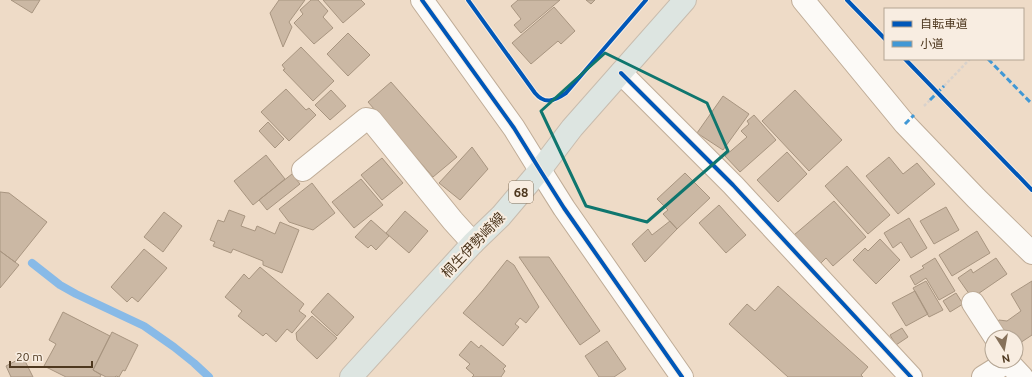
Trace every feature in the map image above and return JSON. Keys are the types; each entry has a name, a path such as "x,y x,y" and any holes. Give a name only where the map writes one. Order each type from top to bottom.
{"main road":[{"name":"桐生伊勢崎線","path":"350,377 473,243 502,216 572,128 685,0"}],"street":[{"path":"422,0 514,128 564,208 682,377"},
{"path":"803,0 905,124 976,198 1032,253"},
{"path":"621,73 733,185 911,377"},
{"path":"303,170 366,119 371,120 453,221 473,243"},
{"path":"973,303 990,329"},
{"path":"983,377 995,369"},
{"path":"1014,369 1022,377"}],"path":[{"path":"944,86 969,60"}],"highlighted area":[{"path":"605,53 707,103 728,151 647,222 586,206 541,111"}],"building":[{"path":"11,0 40,0 32,13"},
{"path":"279,0 305,0 289,22 292,27 283,47 270,13"},
{"path":"311,0 318,0 328,11 323,17 333,28 314,44 294,23 303,14 300,10"},
{"path":"323,0 361,0 365,4 343,23"},
{"path":"518,0 560,0 521,33 514,25 521,19 511,6"},
{"path":"586,0 595,0 591,4"},
{"path":"554,7 575,31 561,44 558,41 531,64 512,43"},
{"path":"348,33 370,55 348,76 327,54"},
{"path":"301,47 334,81 313,101 283,70 285,69 282,65"},
{"path":"391,82 457,157 433,177 368,102"},
{"path":"286,89 306,110 309,108 316,115 289,141 261,112"},
{"path":"331,90 346,106 330,120 315,105"},
{"path":"795,90 842,140 809,171 762,121"},
{"path":"723,96 749,114 723,150 697,133"},
{"path":"754,115 776,140 740,172 725,156 747,137 741,131 749,124 747,121"},
{"path":"268,122 284,139 275,148 259,131"},
{"path":"472,147 488,169 460,200 439,183"},
{"path":"787,152 807,174 778,202 757,180"},
{"path":"266,155 285,179 253,205 234,181"},
{"path":"889,157 903,174 917,163 935,184 898,214 866,176"},
{"path":"382,158 403,183 382,200 361,175"},
{"path":"847,166 890,215 868,234 825,186"},
{"path":"685,173 710,198 677,229 663,214 668,210 657,199"},
{"path":"292,174 300,184 267,210 259,200"},
{"path":"361,179 383,205 354,228 332,202"},
{"path":"312,183 335,213 313,230 289,222 279,209"},
{"path":"0,192 9,193 47,222 15,262 0,251"},
{"path":"834,201 866,237 833,266 826,258 820,264 794,235"},
{"path":"719,205 746,235 726,253 699,223"},
{"path":"946,207 959,230 934,244 920,221"},
{"path":"229,210 245,216 241,226 255,231 257,226 275,234 280,222 299,230 282,273 263,265 263,261 233,249 231,253 213,246 215,242 210,240 218,220 224,222"},
{"path":"405,211 428,231 409,253 386,233"},
{"path":"164,212 182,226 163,252 144,237"},
{"path":"909,218 927,248 911,258 901,242 893,248 884,233"},
{"path":"371,220 389,236 376,250 371,245 368,248 355,237"},
{"path":"670,221 677,229 645,262 632,244 648,229 652,235"},
{"path":"977,231 990,253 952,276 939,255"},
{"path":"880,239 900,260 876,284 853,260 865,248 868,251"},
{"path":"144,249 167,268 138,302 132,297 127,302 111,287"},
{"path":"0,251 19,265 0,288"},
{"path":"519,257 549,257 600,331 580,345"},
{"path":"935,258 955,291 939,300 926,278 915,285 910,276 924,268 922,266"},
{"path":"996,258 1007,274 972,298 958,278 971,269 973,273"},
{"path":"507,260 514,265 539,307 526,323 520,318 515,324 519,327 503,346 463,313"},
{"path":"260,267 304,304 299,311 306,316 292,333 287,329 276,342 266,333 263,336 238,316 242,311 225,297 244,274 249,279"},
{"path":"926,281 943,310 929,317 913,288"},
{"path":"1032,281 1032,335 1024,340 1024,329 999,329 995,323 999,320 1007,321 1021,311 1011,294"},
{"path":"778,286 868,367 861,375 863,377 788,377 729,324 747,304 755,311"},
{"path":"915,291 928,314 906,326 892,303"},
{"path":"328,293 354,317 337,336 311,312"},
{"path":"956,293 963,304 950,312 943,301"},
{"path":"63,312 110,336 93,370 101,375 100,377 66,377 44,366 56,344 49,340"},
{"path":"312,316 337,338 317,359 297,340 296,333"},
{"path":"902,328 908,337 896,345 890,335"},
{"path":"112,332 138,345 125,371 123,370 119,377 106,377 93,370"},
{"path":"471,341 479,348 481,345 506,366 503,369 505,371 501,377 472,377 474,375 466,368 470,364 459,355"},
{"path":"607,341 626,369 614,377 599,377 585,356"},
{"path":"23,357 33,377 11,377 6,366"}],"waterway":[{"path":"32,263 60,285 144,326 174,347 209,377"}],"marked path":[{"path":"989,60 1032,104"},
{"path":"930,100 944,86"},
{"path":"905,124 914,115"}],"cycle path":[{"path":"422,0 514,128 564,208 682,377"},
{"path":"468,0 535,93 542,99 546,100 554,100 566,93 646,0"},
{"path":"847,0 884,38"},
{"path":"906,60 1032,190"},
{"path":"621,73 733,185 911,377"}]}
